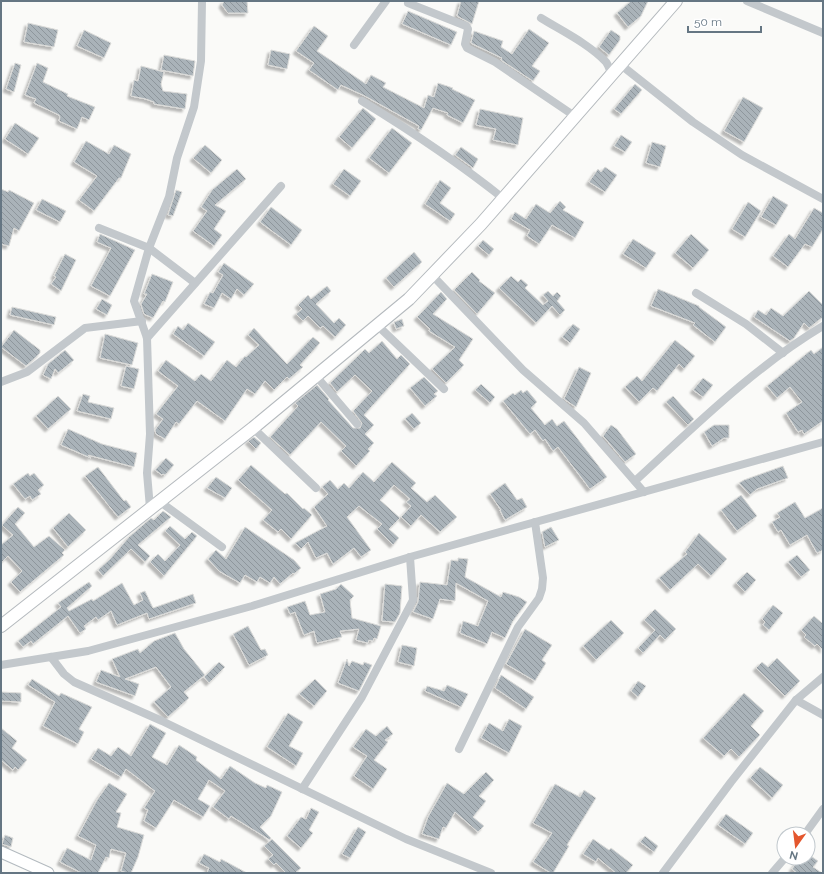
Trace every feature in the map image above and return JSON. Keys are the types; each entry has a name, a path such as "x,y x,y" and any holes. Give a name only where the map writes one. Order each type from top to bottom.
{"main road":[{"path":"1,626 253,428 409,299 431,274 504,199 676,1"}],"street":[{"path":"202,1 201,61 194,107 176,158 169,197 149,248 134,301 147,338 150,434 147,473 155,504 222,547"},
{"path":"354,45 386,1"},
{"path":"747,1 823,32"},
{"path":"408,3 466,26 468,29 465,44 467,48 495,62 576,117"},
{"path":"541,18 585,46 605,62 609,67 612,76"},
{"path":"621,65 693,122 736,150 823,199"},
{"path":"362,101 403,126 476,177 504,199"},
{"path":"147,338 281,186"},
{"path":"99,228 149,248 195,283"},
{"path":"431,274 523,370 584,423 644,492"},
{"path":"696,294 746,324 783,353"},
{"path":"1,382 27,372 85,328 142,321"},
{"path":"377,325 444,389"},
{"path":"635,481 719,403 783,353 823,326"},
{"path":"316,376 357,424"},
{"path":"253,428 316,488"},
{"path":"1,665 88,651 244,608 410,557 823,442"},
{"path":"459,749 518,627 539,598 543,578 535,522"},
{"path":"302,789 362,697 413,600 410,557"},
{"path":"51,657 64,674 74,682 162,721 406,839 491,873"},
{"path":"663,873 731,782 796,700 823,677"},
{"path":"796,700 823,715"},
{"path":"811,826 823,809"},
{"path":"1,852 48,873"}],"building":[{"path":"224,1 247,1 248,13 228,13 222,5"},
{"path":"461,1 479,1 472,24 457,16"},
{"path":"631,1 648,1 641,16 628,27 617,13"},
{"path":"408,11 457,32 451,45 402,24"},
{"path":"28,23 58,30 54,47 24,42"},
{"path":"314,26 328,36 317,51 366,84 371,75 386,83 383,87 424,108 428,95 434,97 438,83 453,88 452,89 475,100 463,123 447,115 448,113 433,108 421,130 418,129 419,126 365,96 341,85 338,90 309,70 314,63 296,51"},
{"path":"529,29 549,43 532,66 540,71 533,81 501,60 502,58 471,43 474,31 503,41 501,47 512,54"},
{"path":"84,30 111,43 104,58 77,46"},
{"path":"611,30 620,36 620,40 609,55 599,47"},
{"path":"271,50 290,54 287,69 268,65"},
{"path":"164,55 195,61 193,76 161,70"},
{"path":"15,63 21,65 14,92 6,89"},
{"path":"37,63 48,68 43,82 68,94 67,96 95,107 89,120 82,117 77,129 59,121 59,115 34,103 36,99 25,95"},
{"path":"141,66 164,72 161,84 163,91 187,94 185,109 154,104 154,102 146,99 131,96 134,80 138,81"},
{"path":"635,84 642,90 621,114 614,109"},
{"path":"743,97 763,108 744,142 724,131"},
{"path":"363,108 376,119 352,148 339,137"},
{"path":"480,109 523,118 518,145 493,140 496,129 476,125"},
{"path":"15,123 39,138 28,154 5,139"},
{"path":"392,128 412,143 389,173 369,158"},
{"path":"621,135 632,142 625,152 614,146"},
{"path":"86,141 109,154 114,145 131,154 121,178 119,178 94,211 79,200 97,176 74,162"},
{"path":"652,142 666,146 660,167 646,163"},
{"path":"205,145 222,160 211,173 193,158"},
{"path":"461,147 478,159 473,168 455,155"},
{"path":"605,167 617,175 605,192 589,182 598,169 601,172"},
{"path":"237,169 246,179 215,205 226,211 214,229 222,235 214,246 193,231 207,211 201,207 212,190"},
{"path":"344,169 361,181 350,196 333,184"},
{"path":"440,180 451,188 440,203 455,214 450,221 425,204"},
{"path":"1,189 8,192 9,190 34,203 19,231 14,228 9,246 1,244"},
{"path":"176,190 182,192 173,216 168,215"},
{"path":"773,196 788,205 776,225 761,217"},
{"path":"42,199 66,211 60,222 36,210"},
{"path":"560,201 566,207 563,210 584,222 575,238 552,225 539,244 527,236 530,230 511,219 515,212 526,219 536,204 550,213"},
{"path":"748,202 761,211 745,237 732,229"},
{"path":"271,207 302,230 291,245 260,222"},
{"path":"814,208 823,213 823,229 812,247 805,244 788,267 773,256 789,234 795,239"},
{"path":"100,234 135,250 110,296 91,286 111,248 97,242"},
{"path":"691,234 709,250 693,268 675,253"},
{"path":"633,239 656,253 646,268 623,254"},
{"path":"483,240 494,249 489,255 478,246"},
{"path":"414,252 422,262 394,287 386,278"},
{"path":"65,254 76,260 61,291 51,284 56,277 54,276"},
{"path":"224,263 254,284 244,295 237,289 231,299 222,293 214,308 204,304 210,292 213,293 223,275 218,272"},
{"path":"472,272 480,280 479,281 495,293 477,314 454,290"},
{"path":"152,274 173,282 165,302 163,301 153,318 144,314 141,304 147,294 144,294"},
{"path":"511,276 518,282 521,279 528,285 525,288 543,305 548,301 543,295 548,291 553,296 557,292 561,296 557,301 565,310 560,315 552,306 536,323 499,288"},
{"path":"327,286 331,291 316,304 334,323 339,318 346,325 335,337 323,326 320,328 308,316 303,321 296,314 302,309 298,305 308,295 311,299"},
{"path":"658,289 699,306 726,327 715,342 693,325 695,323 651,306"},
{"path":"809,291 823,305 823,317 809,328 804,323 794,338 790,341 754,317 758,310 766,315 771,308 783,316"},
{"path":"441,292 447,299 433,314 473,339 459,360 464,365 446,383 432,369 455,347 429,331 430,329 417,317"},
{"path":"102,299 112,305 107,315 96,309"},
{"path":"12,307 56,317 54,325 10,315"},
{"path":"402,319 404,326 396,329 394,322"},
{"path":"188,323 215,342 204,356 173,334 178,326 183,330"},
{"path":"573,324 580,329 570,343 562,337"},
{"path":"254,328 287,364 313,337 320,343 300,365 303,367 289,379 287,377 274,390 265,381 255,394 247,389 225,421 197,401 179,424 176,422 165,439 156,434 155,430 163,419 156,414 178,386 158,371 166,360 195,381 201,374 211,381 227,360 236,367 245,356 246,357 259,345 248,335"},
{"path":"14,330 40,350 40,353 26,366 1,347"},
{"path":"105,334 138,343 132,365 100,358"},
{"path":"675,340 695,356 684,369 679,364 657,391 653,388 639,402 625,387 637,376 642,381"},
{"path":"382,341 397,359 401,355 410,364 364,415 374,425 365,434 374,443 368,449 370,451 356,466 341,451 346,446 321,422 290,455 270,437 298,406 295,403 317,385 353,428 360,428 362,423 353,411 372,391 355,375 337,392 330,383 365,349 369,353"},
{"path":"823,347 823,421 804,434 802,430 798,432 786,413 802,402 790,387 777,398 767,386 811,350 814,354"},
{"path":"65,350 74,360 58,373 55,369 51,379 43,375 48,364"},
{"path":"126,366 139,369 134,389 121,386"},
{"path":"579,367 591,373 576,407 564,399"},
{"path":"424,377 438,391 434,394 437,396 425,406 410,388"},
{"path":"703,378 713,385 703,397 693,390"},
{"path":"481,384 495,397 490,403 475,390"},
{"path":"521,390 523,393 527,390 537,402 531,408 545,425 552,419 557,426 564,421 607,477 590,489 558,447 553,451 545,439 543,441 535,430 530,434 503,401 513,393 515,395"},
{"path":"83,394 90,396 88,402 114,408 111,419 77,411"},
{"path":"58,396 71,409 48,429 36,416"},
{"path":"673,396 694,419 688,425 666,402"},
{"path":"412,413 421,423 414,429 405,419"},
{"path":"611,425 617,429 636,454 625,462 603,436"},
{"path":"714,425 729,425 729,438 724,438 712,446 704,432"},
{"path":"68,429 102,444 137,453 134,467 88,455 91,458 61,445"},
{"path":"254,437 261,443 256,449 248,441"},
{"path":"166,458 174,465 165,475 162,475 155,470"},
{"path":"392,462 416,483 411,488 427,502 435,495 457,517 440,532 421,515 411,526 401,517 411,506 406,502 410,499 394,485 380,500 400,518 389,529 399,538 393,545 377,529 382,524 359,506 347,517 371,550 361,557 354,548 333,564 327,553 316,558 308,542 301,549 295,543 327,526 314,507 328,494 322,487 330,480 338,489 344,483 349,488 363,472 374,482"},
{"path":"251,465 312,515 291,539 281,529 278,532 263,520 272,510 238,480"},
{"path":"783,466 788,478 757,489 750,495 739,483 744,480"},
{"path":"98,467 124,501 126,500 131,507 118,517 85,476"},
{"path":"28,473 30,476 34,473 44,485 38,490 41,494 32,500 30,496 25,499 13,484"},
{"path":"216,477 232,488 225,498 207,488"},
{"path":"505,483 517,500 522,498 527,507 505,520 501,510 490,494"},
{"path":"741,495 757,516 737,531 721,510"},
{"path":"795,502 805,518 823,508 823,550 817,553 807,535 790,545 781,530 778,532 772,522 780,517 777,513"},
{"path":"18,507 25,513 15,524 34,547 49,536 65,550 62,553 64,555 20,592 11,582 22,571 8,556 1,563 1,545 13,535 2,525"},
{"path":"163,511 171,517 138,545 150,556 145,562 131,549 103,576 98,570 110,559 129,537 151,518 154,520"},
{"path":"69,513 86,530 68,547 53,528"},
{"path":"170,526 185,539 192,532 197,536 164,576 150,562 158,554 165,561 180,545 165,531"},
{"path":"245,527 294,560 301,568 280,584 274,577 270,583 260,577 257,582 245,575 240,583 219,571 208,559 216,550 226,559"},
{"path":"551,527 559,540 545,547 542,532"},
{"path":"699,533 727,559 711,576 698,564 670,590 659,578 687,554 685,552"},
{"path":"797,555 810,570 801,577 788,562"},
{"path":"458,558 468,559 465,577 501,597 503,592 519,597 527,602 513,621 505,638 492,632 487,644 460,633 463,621 478,626 488,601 456,583 455,601 440,599 433,619 413,612 418,602 420,582 447,585 451,560 458,561"},
{"path":"747,572 756,580 745,592 736,583"},
{"path":"89,582 92,586 67,608 69,611 92,599 93,601 122,583 134,605 143,600 140,593 145,591 153,608 193,594 196,603 149,619 147,613 117,625 111,611 98,620 96,617 84,626 86,629 80,633 68,616 33,644 31,641 23,647 18,641 61,607 58,603"},
{"path":"341,584 354,596 350,600 352,618 381,626 377,639 374,638 373,641 369,640 368,643 356,640 359,629 340,631 342,637 317,643 314,631 304,635 295,612 290,614 287,607 305,601 310,615 325,612 320,594 336,589"},
{"path":"385,584 402,586 400,613 395,622 382,621"},
{"path":"773,605 783,613 769,630 763,625 765,622 762,619"},
{"path":"655,609 676,629 665,640 660,635 643,653 638,648 655,630 644,620"},
{"path":"814,616 823,624 823,650 817,644 815,646 804,637 806,635 801,630"},
{"path":"611,620 624,633 596,660 583,646"},
{"path":"248,626 261,650 265,649 268,655 249,665 233,634"},
{"path":"525,629 552,645 542,660 546,663 535,681 506,664"},
{"path":"175,633 184,649 205,675 184,692 189,698 168,717 154,702 171,687 156,667 125,679 139,684 135,696 96,682 101,670 120,677 112,659 138,649 140,653 154,641"},
{"path":"402,645 417,648 414,666 398,662"},
{"path":"777,658 800,681 785,696 756,668 762,662 768,667"},
{"path":"347,659 349,666 352,661 363,665 364,662 372,665 359,691 338,683"},
{"path":"219,662 225,667 209,683 204,677"},
{"path":"501,675 534,697 526,709 495,688"},
{"path":"32,679 59,696 61,693 92,707 79,729 84,732 78,744 43,726 55,702 28,685"},
{"path":"315,679 327,691 314,706 299,694"},
{"path":"638,681 646,686 638,697 631,691"},
{"path":"447,685 468,694 461,707 425,691 427,686 444,691"},
{"path":"1,692 21,693 21,702 1,701"},
{"path":"744,693 764,711 751,726 760,735 739,757 731,749 724,756 703,738"},
{"path":"288,713 303,722 289,746 303,753 296,766 267,747"},
{"path":"509,719 522,726 509,753 481,738 489,723 503,731"},
{"path":"150,724 166,733 152,757 167,765 179,745 197,757 196,760 221,779 230,766 255,783 266,788 267,785 282,792 271,816 260,827 271,838 270,840 231,816 229,819 213,807 225,791 209,780 198,799 210,806 203,817 174,800 156,828 144,821 148,810 144,808 155,791 126,769 121,777 91,759 98,748 111,756 118,747 131,756"},
{"path":"387,726 393,734 385,740 388,742 374,760 387,769 373,789 354,776 367,756 353,747 366,729 376,736"},
{"path":"1,728 17,741 12,748 27,760 18,770 15,767 13,770 1,760"},
{"path":"760,767 783,785 772,798 750,778"},
{"path":"486,772 494,780 479,796 486,801 473,817 484,826 478,832 455,812 446,828 443,827 439,839 422,834 428,817 447,783 464,794"},
{"path":"109,783 127,794 116,812 121,813 117,827 144,835 138,857 131,873 121,871 126,853 111,849 109,858 106,857 98,873 82,873 60,862 67,848 91,860 96,845 78,836 97,800"},
{"path":"555,784 580,797 584,790 596,798 567,845 569,846 553,873 551,873 533,862 552,833 533,823"},
{"path":"311,808 319,812 309,830 313,833 301,848 287,836 301,817 306,819"},
{"path":"726,814 753,833 745,844 718,825"},
{"path":"358,827 366,832 350,858 342,854"},
{"path":"5,835 13,838 11,847 2,844"},
{"path":"645,836 658,846 654,852 640,842"},
{"path":"272,839 301,868 295,873 286,873 276,863 274,865 268,859 273,855 264,846"},
{"path":"593,839 609,850 611,848 633,865 626,873 616,873 598,858 596,862 583,854"},
{"path":"204,854 220,862 221,859 247,873 207,873 209,868 199,863"},
{"path":"794,866 814,866 813,867 822,873 797,873 792,869"}]}
